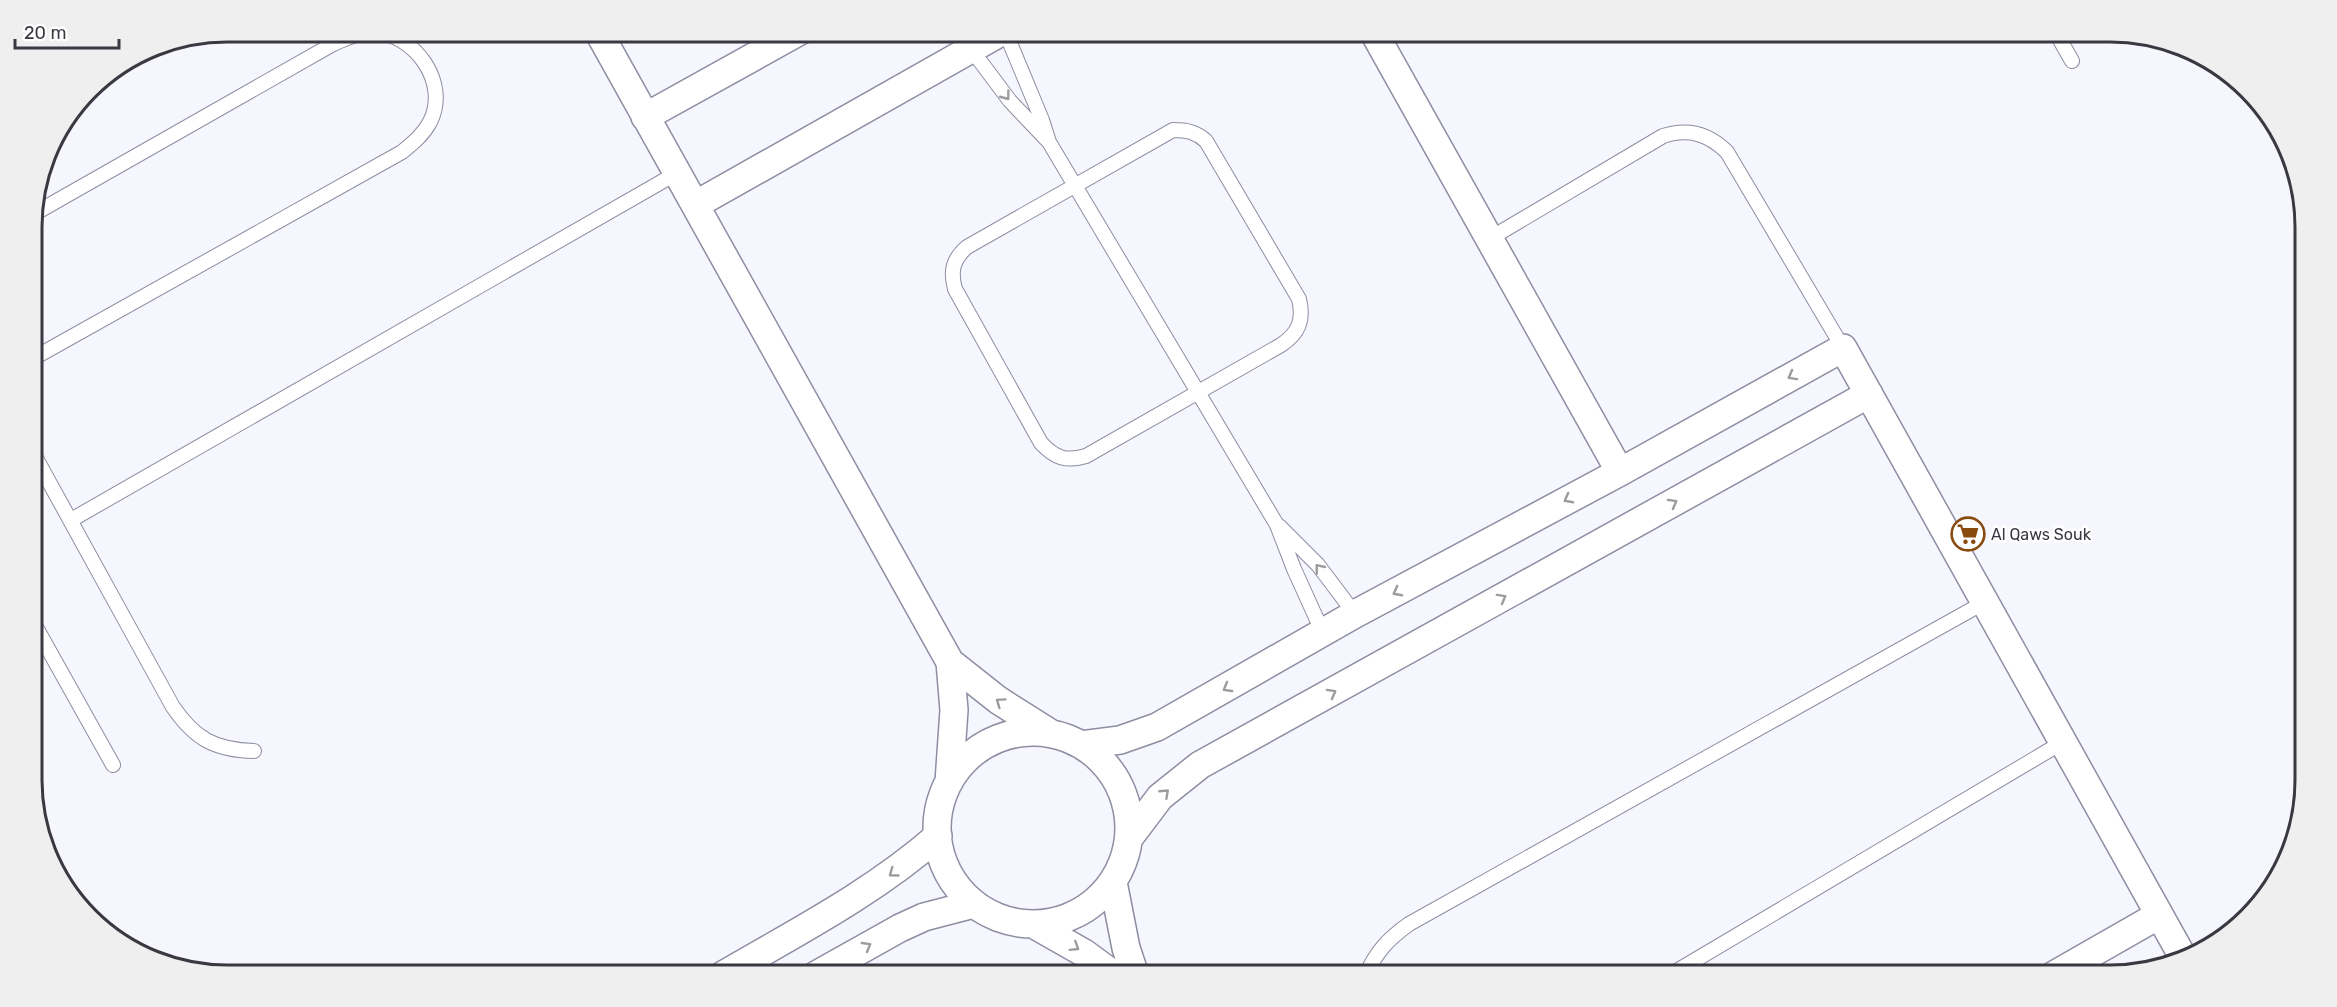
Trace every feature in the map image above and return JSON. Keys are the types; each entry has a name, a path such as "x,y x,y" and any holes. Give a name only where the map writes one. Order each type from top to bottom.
{"street":[{"path":"604,42 950,662 998,700 1050,733 1081,745 1099,758 1113,775 1123,795 1129,816 1129,838 1121,868 1101,896 1087,909 1052,922 1033,924 1002,919 974,904 949,874 941,856 938,836 940,808 950,782 960,765 975,752 1010,735 1030,732 1050,733"},
{"path":"645,117 782,42"},
{"path":"695,205 985,42"},
{"path":"1379,42 1620,472"},
{"path":"1081,745 1120,740 1157,727 1355,614 1620,472 1843,348 2180,951"},
{"path":"1129,838 1160,797 1200,765 1869,394"},
{"path":"950,662 954,710 950,782"},
{"path":"740,965 876,885 938,836"},
{"path":"1113,882 1132,965"},
{"path":"834,965 924,917 974,904"},
{"path":"2072,965 2159,915"},
{"path":"1033,924 1059,938 1099,965"}],"lane":[{"path":"43,209 338,42"},
{"path":"42,353 402,152 419,138 431,121 435,101 433,80 425,61 411,46 404,42"},
{"path":"1008,42 1049,142 1277,525 1323,633"},
{"path":"2061,42 2073,61"},
{"path":"971,49 1010,101 1049,142"},
{"path":"1173,130 1191,132 1206,141 1299,299 1302,312 1299,326 1292,337 1086,456 1074,460 1061,459 1041,444 955,289 952,278 953,266 958,255 967,247 1075,185 1173,130"},
{"path":"1489,239 1663,136 1676,132 1704,135 1717,142 1727,152 1843,348"},
{"path":"71,520 677,173"},
{"path":"42,469 173,707 186,725 200,737 217,746 254,751"},
{"path":"1277,525 1318,565 1355,614"},
{"path":"1370,965 1374,956 1390,938 1409,924 1985,602"},
{"path":"42,638 113,765"},
{"path":"1687,965 2063,742"}],"place":[{"name":"Al Qaws Souk","path":"1968,534"}]}
